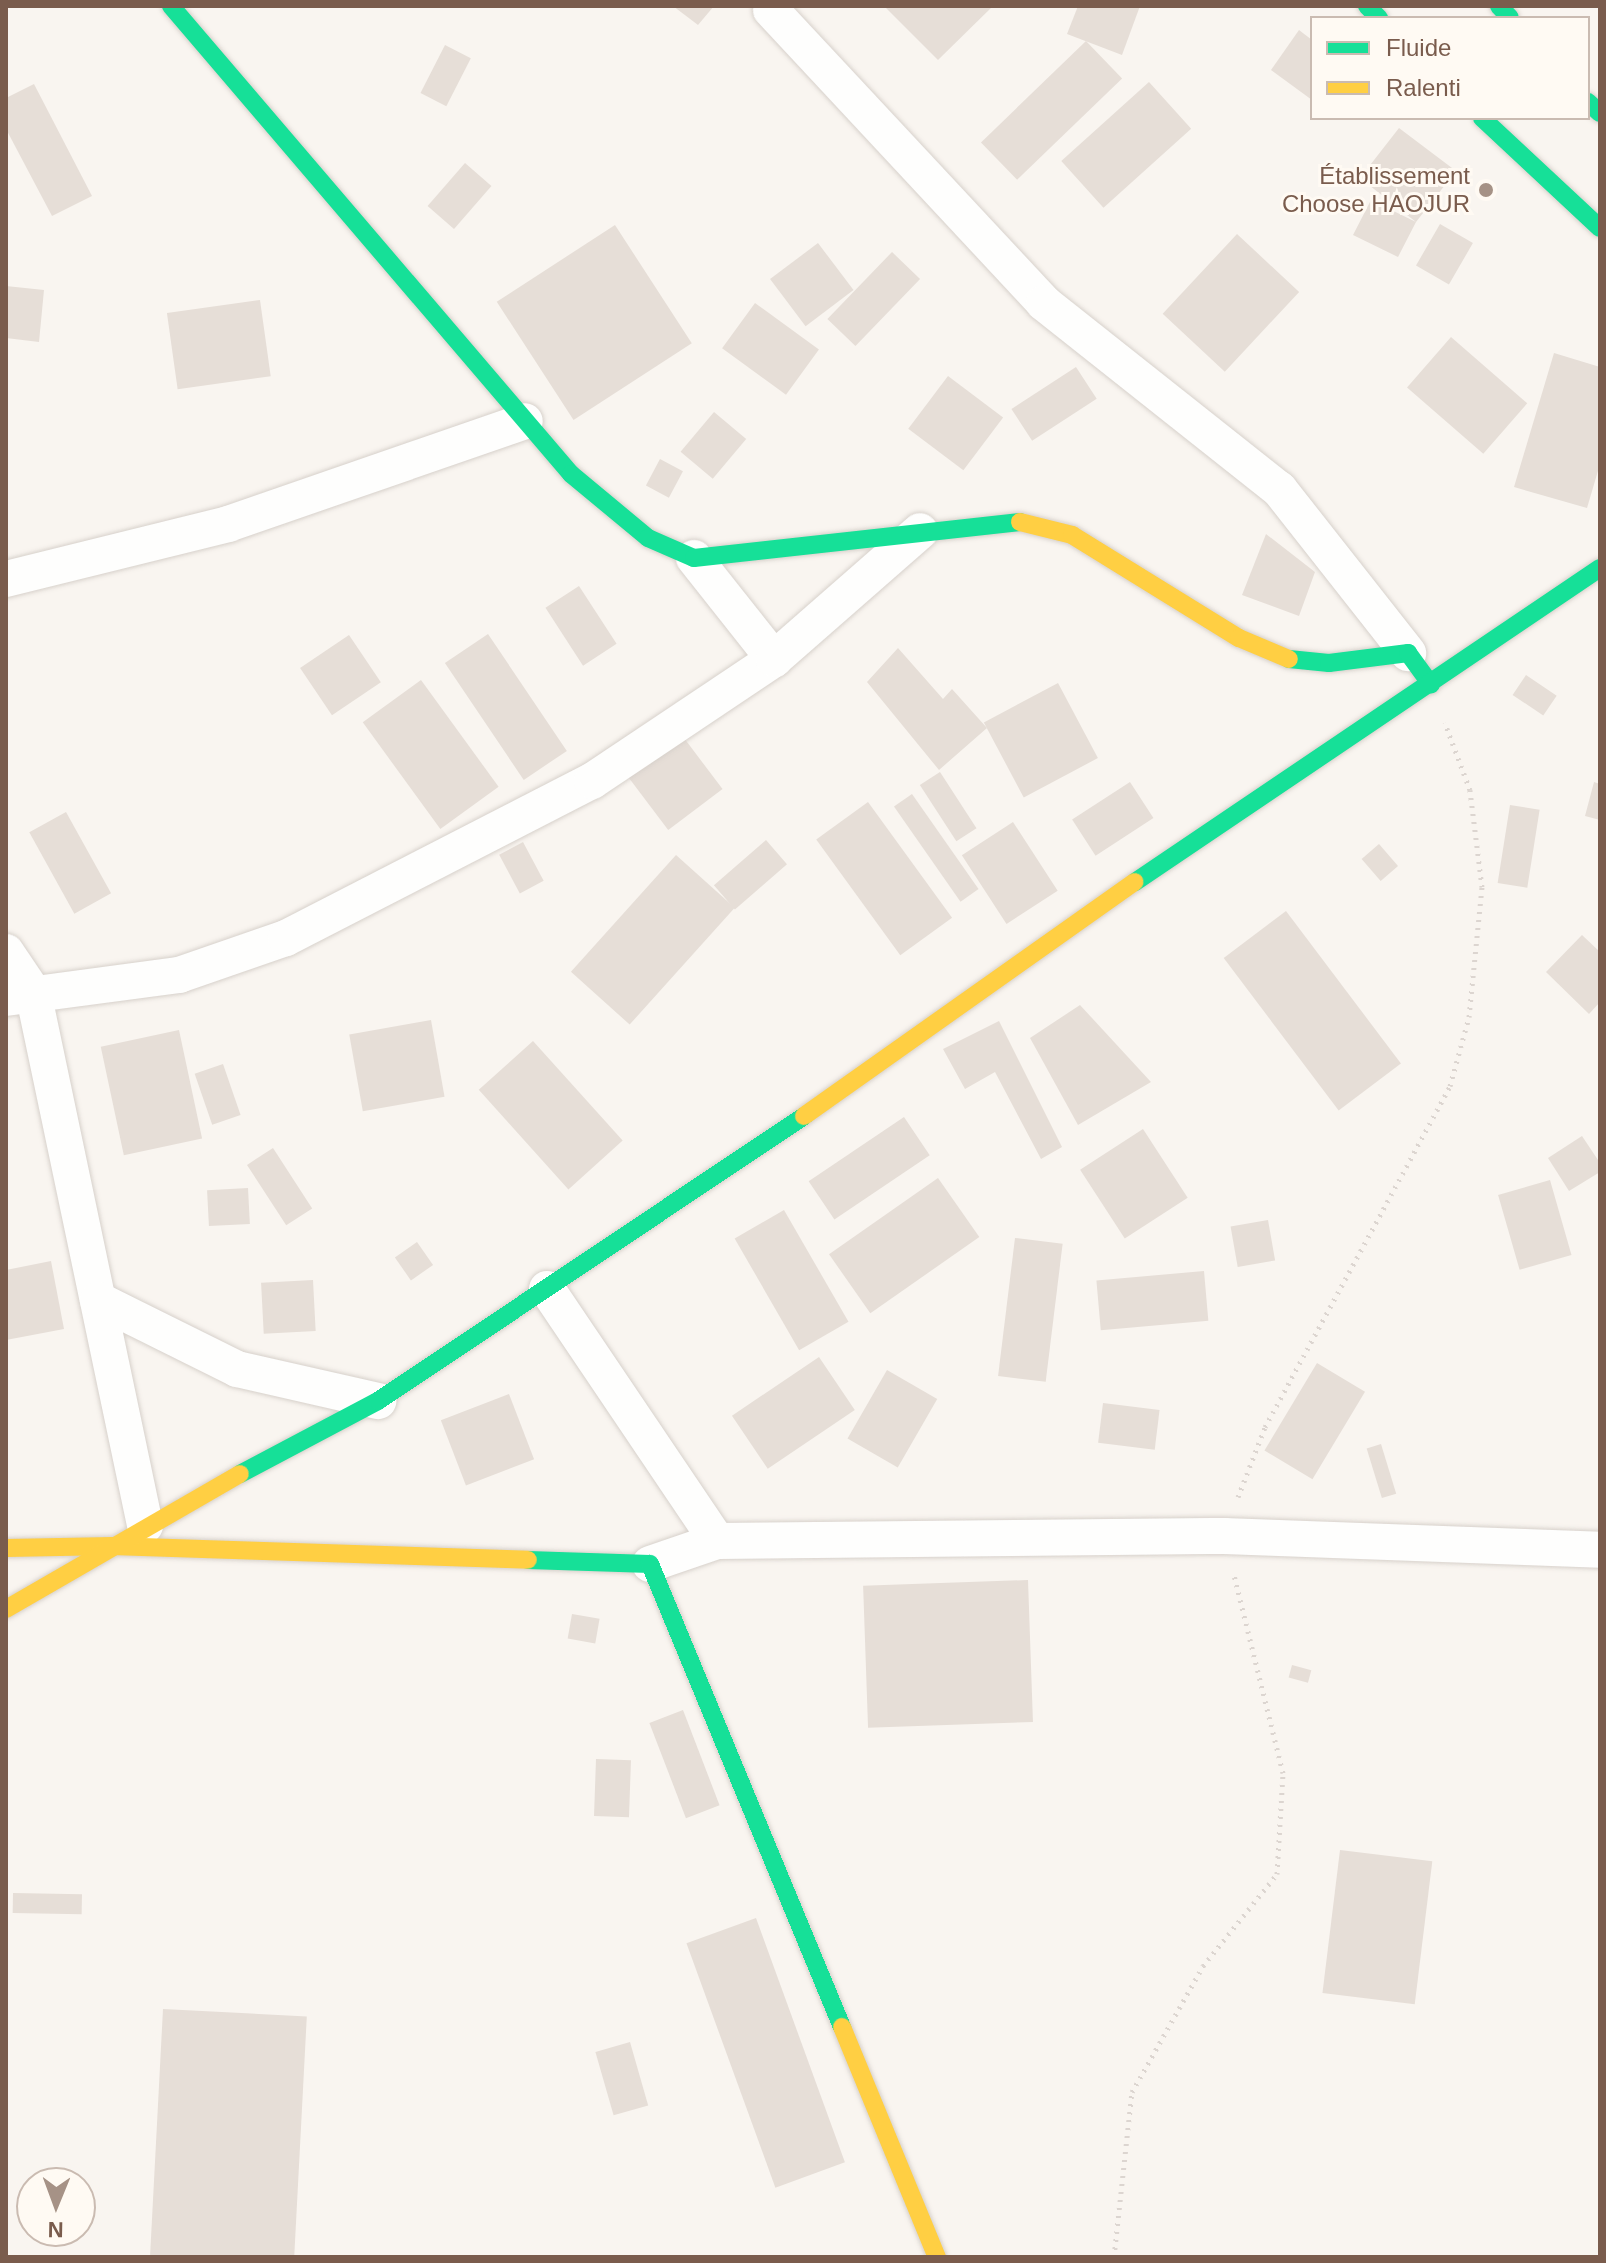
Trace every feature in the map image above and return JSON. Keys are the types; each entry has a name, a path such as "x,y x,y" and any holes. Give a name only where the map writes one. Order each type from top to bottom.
{"main road":[{"path":"171,6 571,474 648,538 694,558 1021,522 1072,535 1239,638 1284,658 1329,663 1408,653 1431,685"},
{"path":"1484,120 1600,228"},
{"path":"6,1609 145,1525 378,1401 814,1109 1213,827 1431,685 1600,568"},
{"path":"6,1548 113,1546 650,1564 937,2257"}],"street":[{"path":"771,10 1044,303 1279,489 1408,653"},
{"path":"6,579 228,524 525,421"},
{"path":"20,995 179,975 286,938 592,781 774,659 920,531"},
{"path":"694,558 774,659"},
{"path":"6,952 20,995 98,1300 145,1525"},
{"path":"547,1289 717,1541"},
{"path":"98,1300 237,1369 378,1401"},
{"path":"650,1564 717,1541 1224,1536 1600,1550"}],"path":[{"path":"1114,2257 1132,2092 1203,1966 1277,1874 1283,1773 1224,1536 1265,1427 1450,1086 1469,1017 1482,887 1470,790 1431,685"}],"building":[{"path":"673,6 714,6 698,25"},
{"path":"884,6 993,6 938,60"},
{"path":"1078,6 1140,6 1122,55 1067,34"},
{"path":"1299,30 1310,38 1310,99 1271,70"},
{"path":"1086,41 1122,78 1017,180 981,142"},
{"path":"445,45 471,58 446,106 420,93"},
{"path":"1149,82 1191,129 1103,208 1061,161"},
{"path":"34,84 92,196 52,216 6,129 6,98"},
{"path":"1399,128 1456,171 1416,222 1360,178"},
{"path":"465,163 491,186 454,229 428,206"},
{"path":"1371,200 1416,222 1398,257 1353,235"},
{"path":"1440,224 1473,243 1449,285 1416,266"},
{"path":"615,225 692,343 574,420 497,302"},
{"path":"1237,234 1299,292 1225,372 1163,314"},
{"path":"818,243 854,290 806,326 770,279"},
{"path":"892,252 920,279 855,346 827,319"},
{"path":"6,286 44,290 39,342 6,338"},
{"path":"260,300 271,376 178,389 167,313"},
{"path":"755,303 819,349 786,395 722,348"},
{"path":"1451,337 1527,403 1483,454 1407,388"},
{"path":"1554,353 1600,367 1600,464 1587,508 1514,487"},
{"path":"1076,367 1097,399 1032,441 1011,409"},
{"path":"948,376 1003,418 963,470 908,429"},
{"path":"714,412 746,439 713,479 681,452"},
{"path":"660,459 683,471 669,498 646,485"},
{"path":"1266,534 1315,572 1299,616 1242,595"},
{"path":"579,586 617,644 583,666 545,608"},
{"path":"488,634 567,751 524,780 445,663"},
{"path":"349,635 381,682 332,715 300,668"},
{"path":"898,648 943,699 952,689 987,728 939,770 867,682"},
{"path":"1526,675 1557,696 1543,716 1513,695"},
{"path":"421,680 499,787 440,829 363,722"},
{"path":"1058,683 1098,758 1024,797 984,722"},
{"path":"681,734 723,789 668,830 627,775"},
{"path":"940,772 976,828 956,841 920,785"},
{"path":"1130,782 1153,818 1096,856 1072,820"},
{"path":"1594,782 1600,784 1600,820 1585,816"},
{"path":"912,794 979,889 961,902 894,807"},
{"path":"868,802 952,918 900,955 816,840"},
{"path":"1510,805 1540,810 1527,888 1498,883"},
{"path":"66,812 111,893 74,914 29,832"},
{"path":"1013,822 1058,891 1007,924 962,855"},
{"path":"766,840 787,864 735,909 714,885"},
{"path":"523,842 544,881 520,894 499,855"},
{"path":"1379,844 1398,866 1381,881 1362,859"},
{"path":"676,855 735,908 630,1025 571,972"},
{"path":"1286,911 1401,1064 1339,1110 1224,958"},
{"path":"1582,935 1600,952 1600,1002 1589,1014 1546,972"},
{"path":"1080,1005 1151,1082 1078,1125 1030,1038"},
{"path":"431,1020 445,1097 363,1111 349,1034"},
{"path":"999,1021 1062,1147 1041,1159 995,1072 965,1089 943,1049"},
{"path":"179,1030 202,1139 124,1155 101,1047"},
{"path":"533,1041 623,1141 568,1189 479,1090"},
{"path":"223,1064 241,1115 212,1125 195,1074"},
{"path":"904,1117 930,1155 834,1219 809,1181"},
{"path":"1143,1129 1188,1198 1125,1239 1080,1170"},
{"path":"1582,1136 1600,1163 1600,1172 1569,1191 1548,1158"},
{"path":"273,1148 312,1208 286,1225 247,1165"},
{"path":"938,1178 979,1237 870,1313 829,1254"},
{"path":"1550,1180 1571,1255 1520,1270 1498,1195"},
{"path":"248,1188 250,1224 209,1226 207,1190"},
{"path":"784,1210 848,1322 799,1350 735,1238"},
{"path":"1268,1220 1275,1260 1238,1267 1231,1227"},
{"path":"1015,1238 1063,1244 1046,1382 998,1376"},
{"path":"417,1242 433,1265 411,1280 395,1257"},
{"path":"51,1261 64,1329 6,1340 6,1270"},
{"path":"1204,1271 1208,1321 1101,1330 1096,1280"},
{"path":"313,1280 316,1331 264,1334 261,1283"},
{"path":"819,1357 855,1410 768,1469 732,1416"},
{"path":"1317,1363 1365,1392 1312,1479 1264,1450"},
{"path":"887,1370 937,1399 898,1467 848,1438"},
{"path":"509,1394 534,1459 466,1486 441,1420"},
{"path":"1103,1403 1160,1410 1155,1450 1098,1443"},
{"path":"1381,1444 1396,1494 1382,1498 1367,1448"},
{"path":"1028,1580 1033,1722 868,1728 863,1586"},
{"path":"572,1614 600,1619 595,1643 568,1639"},
{"path":"1292,1665 1311,1670 1308,1683 1289,1678"},
{"path":"683,1710 720,1805 686,1818 649,1723"},
{"path":"596,1759 631,1760 629,1817 594,1816"},
{"path":"1340,1850 1432,1861 1415,2004 1322,1993"},
{"path":"13,1893 82,1894 82,1914 13,1913"},
{"path":"756,1918 845,2162 775,2188 686,1943"},
{"path":"163,2009 307,2017 294,2257 150,2257"},
{"path":"630,2042 648,2105 614,2115 595,2052"}],"traffic: fast":[{"path":"171,6 571,474 648,538 694,558 1020,522"},
{"path":"1367,6 1377,16"},
{"path":"1499,6 1508,16"},
{"path":"1590,104 1600,113"},
{"path":"1484,120 1600,228"},
{"path":"1135,882 1600,568"},
{"path":"1289,659 1329,663 1408,653 1431,685"},
{"path":"240,1474 378,1401 804,1116"},
{"path":"528,1560 650,1564 842,2027"}],"traffic: slow":[{"path":"1020,522 1072,535 1239,638 1289,659"},
{"path":"804,1116 1135,882"},
{"path":"6,1609 240,1474"},
{"path":"6,1548 113,1546 528,1560"},
{"path":"842,2027 937,2257"}],"place":[{"name":"Établissement Choose HAOJUR","path":"1486,190"}]}
